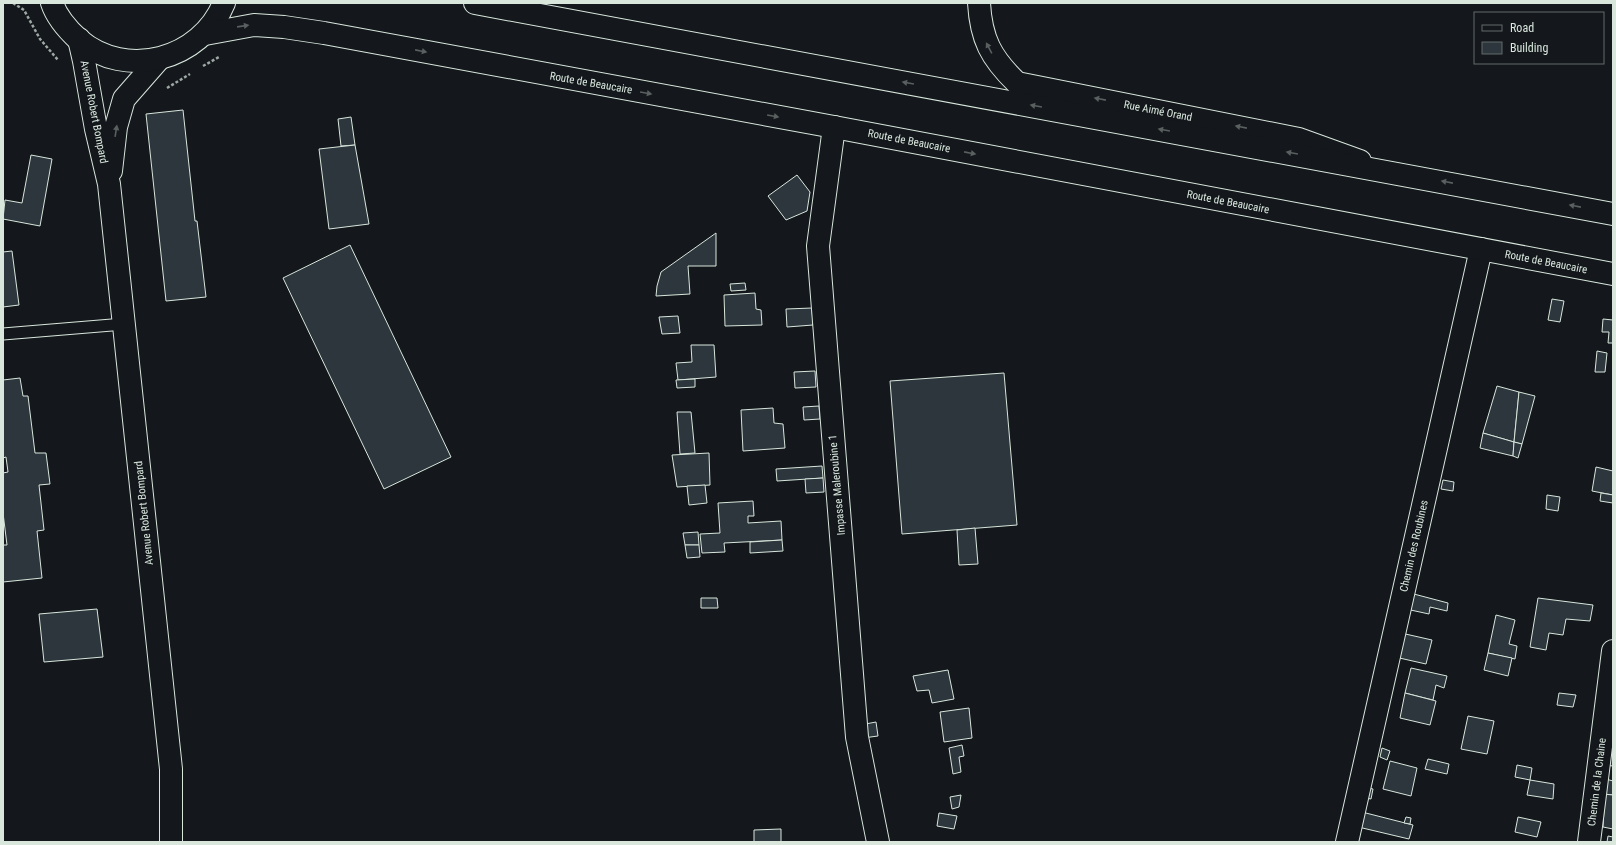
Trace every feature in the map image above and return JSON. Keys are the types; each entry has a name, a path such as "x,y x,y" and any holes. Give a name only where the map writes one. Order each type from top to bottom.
{"street":[{"path":"52,3 60,20 70,32 99,53 117,59 138,62 160,59 184,50 205,34 220,14 224,3"},
{"path":"475,3 1385,170 1613,214"},
{"name":"Rue Aimé Orand","path":"979,3 980,18 986,42 999,66 1017,83 1299,139 1385,170"},
{"name":"Route de Beaucaire","path":"205,34 254,25 284,27 834,127 1613,274"},
{"name":"Avenue Robert Bompard","path":"79,39 96,129 109,184 171,769 171,842"},
{"name":"Avenue Robert Bompard","path":"109,184 116,127 124,99 160,59"},
{"name":"Impasse Maleroubine 1","path":"834,127 818,246 857,737 878,842"},
{"name":"Chemin des Roubines","path":"1347,842 1481,249"},
{"name":"Chemin de la Chaine","path":"1589,842 1613,651"}],"lane":[{"path":"3,334 124,324"}],"building":[{"path":"183,110 195,221 197,221 206,297 166,301 146,114"},
{"path":"351,117 355,145 341,146 338,119"},
{"path":"355,145 369,224 329,229 319,149"},
{"path":"31,155 52,159 40,226 3,219 5,200 22,203"},
{"path":"797,175 810,192 807,211 786,220 768,196"},
{"path":"716,233 716,266 688,266 690,294 656,296 661,272"},
{"path":"350,245 451,457 384,489 283,278"},
{"path":"12,251 19,305 3,307 3,252"},
{"path":"745,283 746,290 731,291 730,284"},
{"path":"755,293 756,309 761,310 762,325 725,326 724,295"},
{"path":"1552,299 1564,301 1560,322 1548,320"},
{"path":"812,308 813,325 787,327 786,309"},
{"path":"678,316 680,333 662,334 659,317"},
{"path":"1603,319 1613,320 1613,343 1608,343 1609,332 1602,332"},
{"path":"691,345 714,345 716,377 678,380 676,363 692,362"},
{"path":"1597,351 1607,353 1605,372 1595,372"},
{"path":"815,371 816,387 795,388 794,372"},
{"path":"1004,373 1017,525 902,534 890,381"},
{"path":"20,378 23,396 28,396 35,453 46,453 50,484 39,485 44,530 37,531 42,578 3,582 3,545 7,545 3,513 3,473 8,472 6,457 3,458 3,380"},
{"path":"695,379 695,387 677,388 676,380"},
{"path":"1497,386 1519,392 1514,442 1483,433"},
{"path":"1519,392 1535,396 1522,444 1514,442"},
{"path":"819,406 820,419 804,420 803,407"},
{"path":"773,408 774,423 783,424 785,448 743,451 741,410"},
{"path":"677,412 691,412 695,453 680,454"},
{"path":"1483,433 1514,442 1513,456 1480,448"},
{"path":"1514,442 1522,444 1518,458 1513,456"},
{"path":"709,453 710,485 677,487 672,455"},
{"path":"822,466 823,478 777,481 776,469"},
{"path":"1596,467 1613,471 1613,495 1592,491"},
{"path":"823,478 824,492 806,493 805,479"},
{"path":"1443,480 1454,482 1453,491 1441,489"},
{"path":"705,485 707,503 689,505 687,486"},
{"path":"1601,493 1613,495 1613,503 1600,501"},
{"path":"1547,495 1560,497 1558,511 1546,509"},
{"path":"753,501 754,516 748,516 748,523 781,521 782,540 724,543 725,552 702,553 700,534 720,533 718,503"},
{"path":"975,528 978,564 959,565 957,530"},
{"path":"698,532 699,545 685,545 683,533"},
{"path":"782,540 783,551 750,553 750,542"},
{"path":"685,545 699,545 700,557 687,558"},
{"path":"1410,593 1448,603 1447,611 1430,607 1429,614 1406,609"},
{"path":"701,598 717,598 718,608 701,608"},
{"path":"1538,598 1593,605 1590,621 1566,619 1563,635 1549,633 1546,650 1530,647"},
{"path":"97,609 103,657 44,662 39,614"},
{"path":"1496,615 1515,620 1509,644 1517,646 1515,659 1488,653"},
{"path":"1401,633 1432,640 1426,664 1395,657"},
{"path":"1488,653 1512,658 1508,676 1484,670"},
{"path":"1411,668 1447,676 1444,688 1436,685 1433,700 1405,693"},
{"path":"948,670 954,699 932,703 929,690 917,691 913,676"},
{"path":"1405,693 1436,701 1430,725 1400,718"},
{"path":"1559,693 1576,695 1573,707 1557,705"},
{"path":"969,708 972,738 944,742 940,712"},
{"path":"1468,716 1494,721 1487,754 1461,749"},
{"path":"876,722 878,736 863,738 860,725"},
{"path":"962,745 964,756 959,757 961,772 953,774 949,748"},
{"path":"1382,748 1390,751 1387,760 1380,757"},
{"path":"1605,752 1613,754 1613,766 1603,765"},
{"path":"1428,759 1449,764 1447,774 1425,769"},
{"path":"1390,761 1417,768 1411,796 1383,789"},
{"path":"1517,765 1532,768 1530,780 1515,777"},
{"path":"1606,779 1613,781 1613,795 1603,794"},
{"path":"1530,780 1554,784 1553,799 1527,795"},
{"path":"1363,787 1373,789 1371,799 1361,797"},
{"path":"1603,794 1613,795 1613,829 1603,827"},
{"path":"961,795 959,807 952,809 950,797"},
{"path":"1358,811 1413,825 1409,839 1354,826"},
{"path":"939,813 957,816 954,829 937,826"},
{"path":"1406,817 1411,818 1410,824 1404,823"},
{"path":"1518,817 1541,822 1537,837 1515,832"},
{"path":"781,829 781,842 754,842 754,830"},
{"path":"1608,836 1613,837 1613,842 1607,842"}]}
